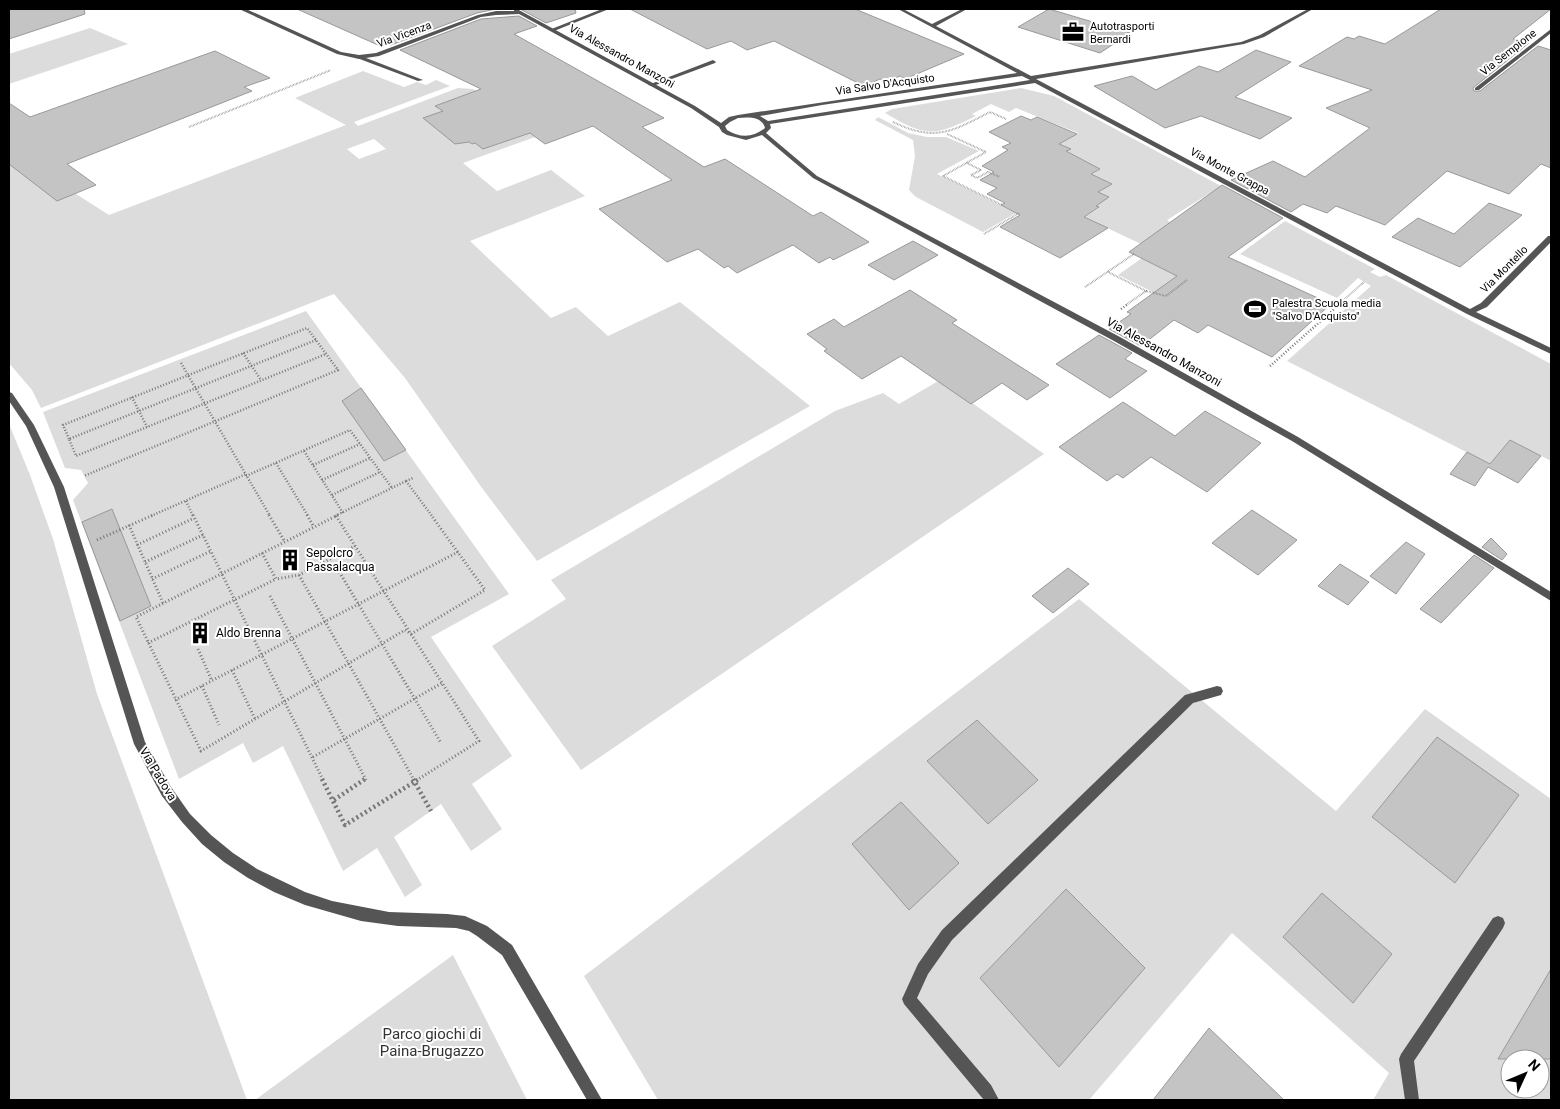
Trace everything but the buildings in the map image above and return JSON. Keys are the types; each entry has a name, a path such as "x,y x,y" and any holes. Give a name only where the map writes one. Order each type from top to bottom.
{"street":[{"name":"Via Vicenza","path":"242,9 339,53 361,57 377,55 480,16 520,12"},
{"name":"Via Alessandro Manzoni","path":"514,9 693,107 722,126 724,131 730,135 740,137 757,136 763,133 815,177 1117,339 1295,439 1551,596"},
{"path":"552,30 606,9"},
{"name":"Via Monte Grappa","path":"900,9 1470,312 1551,351"},
{"path":"932,26 966,9"},
{"name":"Via Salvo D'Acquisto","path":"767,123 1242,43 1262,36 1311,9"},
{"name":"Via Sempione","path":"1478,89 1551,31"},
{"path":"361,57 420,80"},
{"path":"651,85 713,62"},
{"name":"Via Salvo D'Acquisto","path":"734,117 1023,74"},
{"name":"Via Alessandro Manzoni","path":"693,107 718,114"},
{"path":"726,116 734,117"},
{"path":"750,116 761,118 767,123 768,128 763,133"},
{"path":"722,126 726,120 734,117"},
{"name":"Via Montello","path":"1470,312 1484,305 1551,238"},
{"name":"Via Padova","path":"9,395 30,425 59,487 140,744 160,781 186,818 230,860 292,895 331,908 376,917 467,924 487,935 507,950 595,1100"},
{"path":"992,1100 986,1090 909,999 923,969 947,935 1189,699 1217,691"},
{"path":"1412,1100 1406,1059 1498,923"}],"path":[{"path":"189,127 361,57"},
{"path":"888,119 909,131 923,134 946,133 990,112 1006,119"},
{"path":"946,133 986,152 943,176 1002,205"},
{"path":"966,163 981,170 971,175 977,178 988,172 1000,177"},
{"path":"984,234 1019,213"},
{"path":"1085,287 1134,254"},
{"path":"1108,272 1146,291 1166,296 1187,280"},
{"path":"1270,366 1364,282"},
{"path":"1121,309 1146,291"},
{"path":"84,476 338,370 307,328 63,425 76,456 326,354"},
{"path":"69,439 316,340"},
{"path":"243,354 261,380"},
{"path":"181,363 285,542"},
{"path":"132,398 148,427"},
{"path":"90,543 350,430 392,488"},
{"path":"313,465 360,444"},
{"path":"304,451 343,513"},
{"path":"322,480 370,458"},
{"path":"276,463 314,527"},
{"path":"332,495 380,472"},
{"path":"411,634 405,630 201,751 136,617 413,478"},
{"path":"406,481 485,590 411,634"},
{"path":"186,500 345,825 479,742 336,516"},
{"path":"138,545 194,518"},
{"path":"130,526 163,603"},
{"path":"145,562 203,535"},
{"path":"148,642 276,578 299,575 355,546"},
{"path":"152,579 211,551"},
{"path":"175,700 458,552"},
{"path":"262,553 276,578"},
{"path":"334,563 441,743"},
{"path":"299,575 431,811"},
{"path":"270,596 366,780 334,800"},
{"path":"198,649 212,681"},
{"path":"232,670 255,719"},
{"path":"313,757 442,683"},
{"path":"202,686 220,725"}],"green space":[{"path":"90,28 128,44 9,84 9,54"},
{"path":"363,71 404,87 417,82 426,85 436,80 450,86 354,122 358,126 458,88 473,89 500,107 552,131 463,163 497,191 551,170 585,196 470,241 551,318 576,307 608,336 680,302 810,406 537,561 482,488 405,378 334,294 41,408 32,390 9,363 9,161 12,160 51,178 109,215 346,125 295,98","holes":["374,139 386,149 359,159 347,149"]},
{"path":"1021,88 1054,96 1221,186 1167,220 1171,223 1141,244 1084,217 1099,208 1096,206 1109,197 1088,187 1102,189 1111,184 1097,177 1086,178 1100,169 1066,151 1070,149 1059,144 1078,133 1016,108 1009,112 991,104 972,114 976,116 939,131 920,130 910,127 885,113 892,109"},
{"path":"878,117 908,133 927,137 946,137 979,151 937,174 1016,213 983,232 916,197 909,190 915,156 913,140 875,120"},
{"path":"1285,221 1375,269 1370,272 1380,277 1386,275 1551,364 1551,461 1510,440 1490,464 1287,361 1371,286 1358,278 1337,298 1240,254"},
{"path":"1142,258 1184,278 1155,293 1118,275"},
{"path":"306,311 509,594 431,637 512,756 472,784 502,829 471,851 441,804 394,837 422,885 405,897 377,848 343,871 283,746 253,763 243,743 179,779 73,500 88,483 81,470 65,468 43,412"},
{"path":"940,380 1044,454 581,770 492,646 566,599 551,580 835,411 883,393 899,404"},
{"path":"9,424 53,539 97,694 247,1100 9,1100"},
{"path":"1079,599 1336,811 1425,709 1551,799 1551,1100 1373,1100 1389,1073 1232,933 1089,1100 658,1100 584,976"},
{"name":"Parco giochi di Paina-Brugazzo","path":"453,955 527,1100 255,1100"}],"place":[{"name":"Autotrasporti Bernardi","path":"1073,32"},
{"name":"Palestra Scuola media \"Salvo D'Acquisto\"","path":"1255,309"},
{"name":"Sepolcro Passalacqua","path":"290,560"},
{"name":"Aldo Brenna","path":"200,633"}]}
